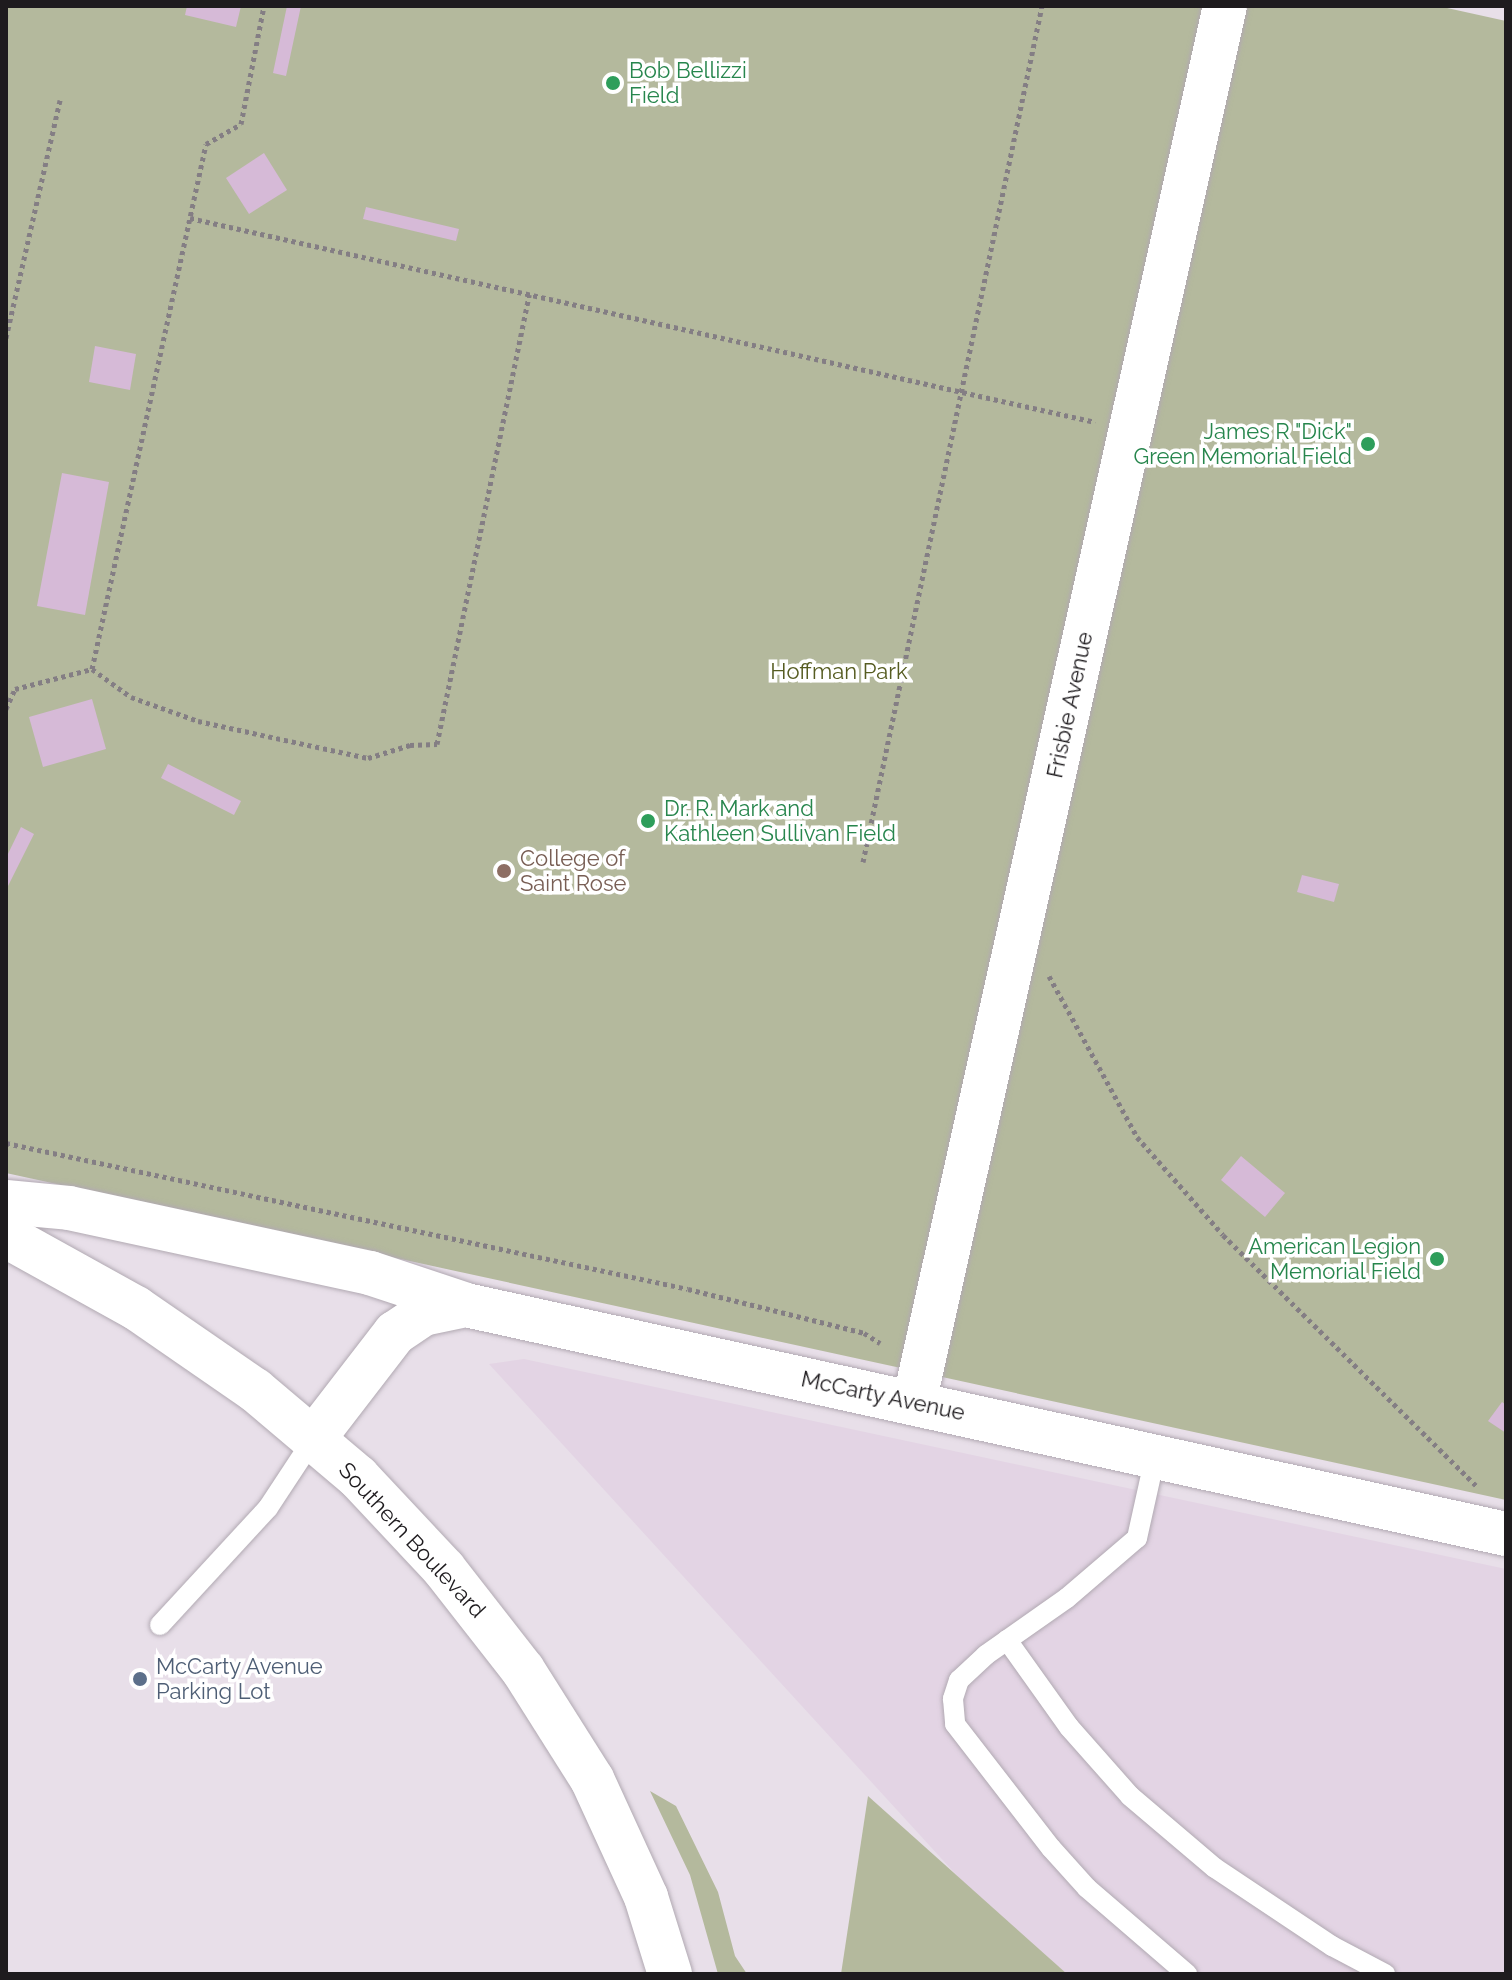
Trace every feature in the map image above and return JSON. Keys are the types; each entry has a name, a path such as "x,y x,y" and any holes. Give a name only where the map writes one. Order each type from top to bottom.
{"street":[{"name":"Frisbie Avenue","path":"914,1403 1225,6"},
{"path":"6,1202 69,1208 370,1273 466,1305"},
{"name":"Southern Boulevard","path":"6,1236 136,1308 314,1438 444,1569 557,1720 622,1839 670,1974"},
{"name":"McCarty Avenue","path":"314,1438 395,1333 423,1314 466,1305 1506,1534"}],"lane":[{"path":"160,1625 268,1508 314,1438"},
{"path":"1155,1457 1137,1538 1067,1598 1007,1640 959,1680 953,1699 955,1724 1087,1888 1187,1974"},
{"path":"1007,1640 1069,1727 1130,1796 1215,1868 1332,1946 1385,1974"}],"path":[{"path":"92,669 206,144 241,124 264,6"},
{"path":"863,862 1042,6"},
{"path":"6,338 60,100"},
{"path":"190,218 1131,430"},
{"path":"92,669 131,697 229,728 368,758 410,745 437,744 529,294"},
{"path":"6,709 15,689 92,669"},
{"path":"1022,926 1137,1137 1223,1235 1484,1493"},
{"path":"6,1143 688,1289 864,1333 880,1343"}],"shaded area":[{"path":"524,1359 1506,1569 1506,1974 1047,1974 489,1364"}],"green space":[{"name":"Hoffman Park","path":"6,6 1438,6 1506,21 1506,1500 6,1173"},
{"path":"650,1791 676,1806 718,1892 735,1956 747,1974 718,1974 690,1875"},
{"path":"868,1796 1067,1974 841,1974"}],"building":[{"path":"187,6 241,6 236,27 185,15"},
{"path":"287,6 301,6 286,76 273,73"},
{"path":"264,153 287,190 249,214 226,178"},
{"path":"366,207 459,229 456,241 363,219"},
{"path":"95,346 136,354 130,390 89,382"},
{"path":"62,473 109,482 85,615 37,606"},
{"path":"92,699 106,749 43,767 29,717"},
{"path":"168,764 241,801 234,815 161,778"},
{"path":"21,827 34,834 6,890 6,858"},
{"path":"1302,875 1339,884 1334,902 1297,892"},
{"path":"1241,1156 1285,1193 1265,1217 1221,1180"},
{"path":"1502,1402 1506,1405 1506,1433 1488,1421"}],"place":[{"name":"Bob Bellizzi Field","path":"613,83"},
{"name":"James R \"Dick\" Green Memorial Field","path":"1368,444"},
{"name":"Dr. R. Mark and Kathleen Sullivan Field","path":"648,821"},
{"name":"College of Saint Rose","path":"504,871"},
{"name":"American Legion Memorial Field","path":"1437,1259"},
{"name":"McCarty Avenue Parking Lot","path":"140,1679"}]}
